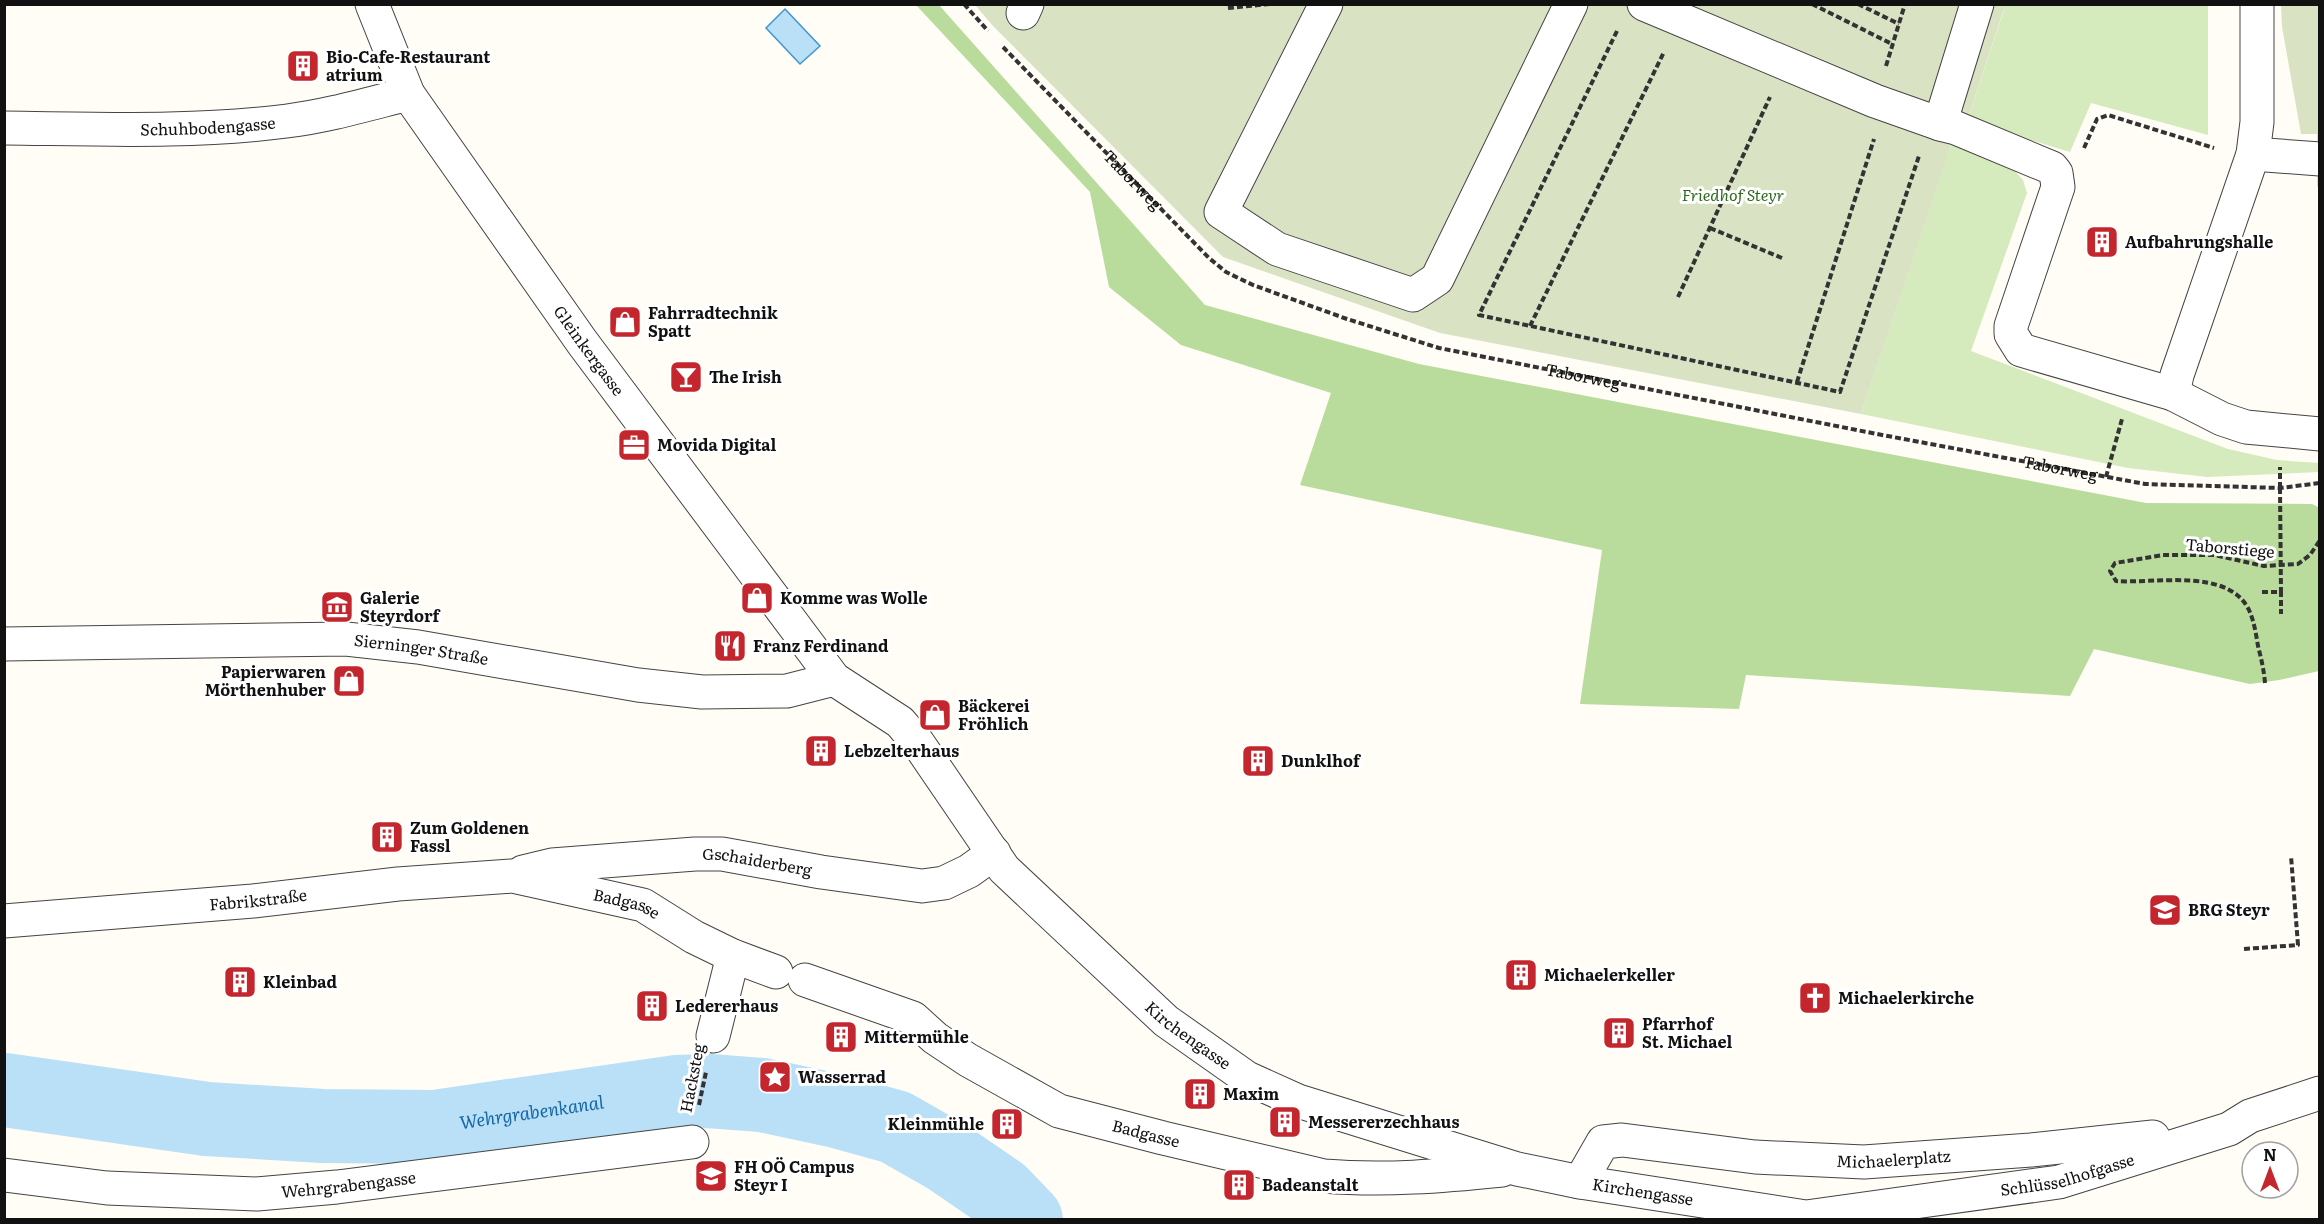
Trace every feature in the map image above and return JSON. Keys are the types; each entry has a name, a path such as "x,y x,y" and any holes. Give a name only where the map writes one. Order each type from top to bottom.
{"street":[{"name":"Gleinkergasse","path":"372,4 408,94 582,342 834,679"},
{"path":"1326,4 1221,212 1277,249 1413,295 1437,279 1571,4"},
{"path":"1644,4 1880,103 1935,123 1956,128 2048,165 2056,173 2058,187 2011,326 2011,334 2021,350 2173,394 2222,419 2246,427 2319,434"},
{"path":"1935,123 1977,4"},
{"path":"2173,394 2177,375 2253,154 2257,122 2257,4"},
{"name":"Schuhbodengasse","path":"4,128 157,130 286,121 329,114 408,94"},
{"path":"2253,154 2319,159"},
{"name":"Sierninger Straße","path":"4,644 346,639 418,647 638,685 702,692 787,691 834,679"},
{"name":"Kirchengasse","path":"834,679 900,722 918,743 1004,869 1166,1021 1247,1078 1298,1101 1517,1169 1580,1182 1806,1218"},
{"name":"Gschaiderberg","path":"512,876 552,864 722,854 821,872 922,886 944,883 969,871 994,853"},
{"name":"Fabrikstraße","path":"4,921 253,901 398,884 512,876"},
{"name":"Badgasse","path":"512,876 643,905 694,937 733,956 913,1018 935,1038 968,1060 1059,1111 1324,1176 1360,1179 1517,1169"},
{"path":"713,1036 733,956"},
{"name":"Schlüsselhofgasse","path":"1806,1218 2058,1182 2229,1129 2250,1116 2319,1093"},
{"name":"Wehrgrabengasse","path":"4,1175 107,1188 257,1194 337,1187 695,1128"},
{"name":"Michaelerplatz","path":"1580,1182 1603,1142 1622,1140 1755,1157 1864,1162 2031,1150 2229,1129"}],"path":[{"path":"964,4 994,38"},
{"path":"1228,8 1270,4"},
{"path":"1812,4 1892,44"},
{"path":"1858,4 1899,24"},
{"path":"1797,381 1880,103 1892,44 1905,4"},
{"path":"1530,326 1680,20"},
{"path":"1620,26 1479,315 1840,392 1935,123"},
{"name":"Taborweg","path":"1002,46 1209,258 1226,272 1253,285 1347,319 1439,348 2145,484 2280,488 2319,483"},
{"path":"1678,297 1786,63"},
{"path":"2056,173 2068,169 2079,160 2097,120 2108,115 2219,150 2253,154"},
{"path":"1710,228 1782,258"},
{"path":"2106,477 2132,384"},
{"path":"2280,488 2281,614"},
{"name":"Taborstiege","path":"2265,682 2253,619 2236,592 2217,585 2193,581 2116,581 2110,571 2115,563 2163,555 2214,555 2265,566 2298,564 2310,555 2319,540"},
{"path":"2262,592 2281,592"},
{"path":"2244,949 2298,945 2291,856"},
{"name":"Hacksteg","path":"695,1128 713,1036"}],"green space":[{"name":"Friedhof Steyr","path":"1992,4 2004,9 1967,121 1958,119 1861,414 1440,333 1223,257 993,26 975,5"},
{"path":"916,5 939,5 1205,305 1419,364 2146,503 2312,504 2320,508 2319,671 2250,684 2094,649 2070,696 1746,675 1739,709 1580,704 1602,550 1300,485 1331,393 1181,345 1109,287 1090,192"},
{"path":"1992,5 2208,5 2208,135 2091,103 2070,152 1967,121 2004,10"},
{"path":"2281,5 2319,5 2319,191 2317,134 2301,134 2282,27"},
{"path":"1951,145 2011,167 2023,180 2027,193 1971,351 2228,449 2277,460 2319,463 2319,472 2207,477 2128,468 1861,414"}],"water":[{"path":"785,9 820,46 800,64 766,28"}],"waterway":[{"name":"Wehrgrabenkanal","path":"4,1090 207,1119 323,1126 434,1127 676,1092 709,1091 762,1095 837,1111 895,1127 946,1156 1000,1193 1026,1220"}],"place":[{"name":"Bio-Cafe-Restaurant atrium","path":"303,66"},
{"name":"Aufbahrungshalle","path":"2102,242"},
{"name":"Fahrradtechnik Spatt","path":"625,322"},
{"name":"The Irish","path":"686,377"},
{"name":"Movida Digital","path":"634,445"},
{"name":"Komme was Wolle","path":"757,598"},
{"name":"Galerie Steyrdorf","path":"337,607"},
{"name":"Franz Ferdinand","path":"730,646"},
{"name":"Papierwaren Mörthenhuber","path":"349,681"},
{"name":"Bäckerei Fröhlich","path":"935,715"},
{"name":"Lebzelterhaus","path":"821,751"},
{"name":"Dunklhof","path":"1258,761"},
{"name":"Zum Goldenen Fassl","path":"387,837"},
{"name":"BRG Steyr","path":"2165,910"},
{"name":"Michaelerkeller","path":"1521,975"},
{"name":"Kleinbad","path":"240,982"},
{"name":"Michaelerkirche","path":"1815,998"},
{"name":"Ledererhaus","path":"652,1006"},
{"name":"Pfarrhof St. Michael","path":"1619,1033"},
{"name":"Mittermühle","path":"841,1037"},
{"name":"Wasserrad","path":"775,1077"},
{"name":"Maxim","path":"1200,1094"},
{"name":"Messererzechhaus","path":"1285,1122"},
{"name":"Kleinmühle","path":"1007,1124"},
{"name":"FH OÖ Campus Steyr I","path":"711,1176"},
{"name":"Badeanstalt","path":"1239,1185"}]}
